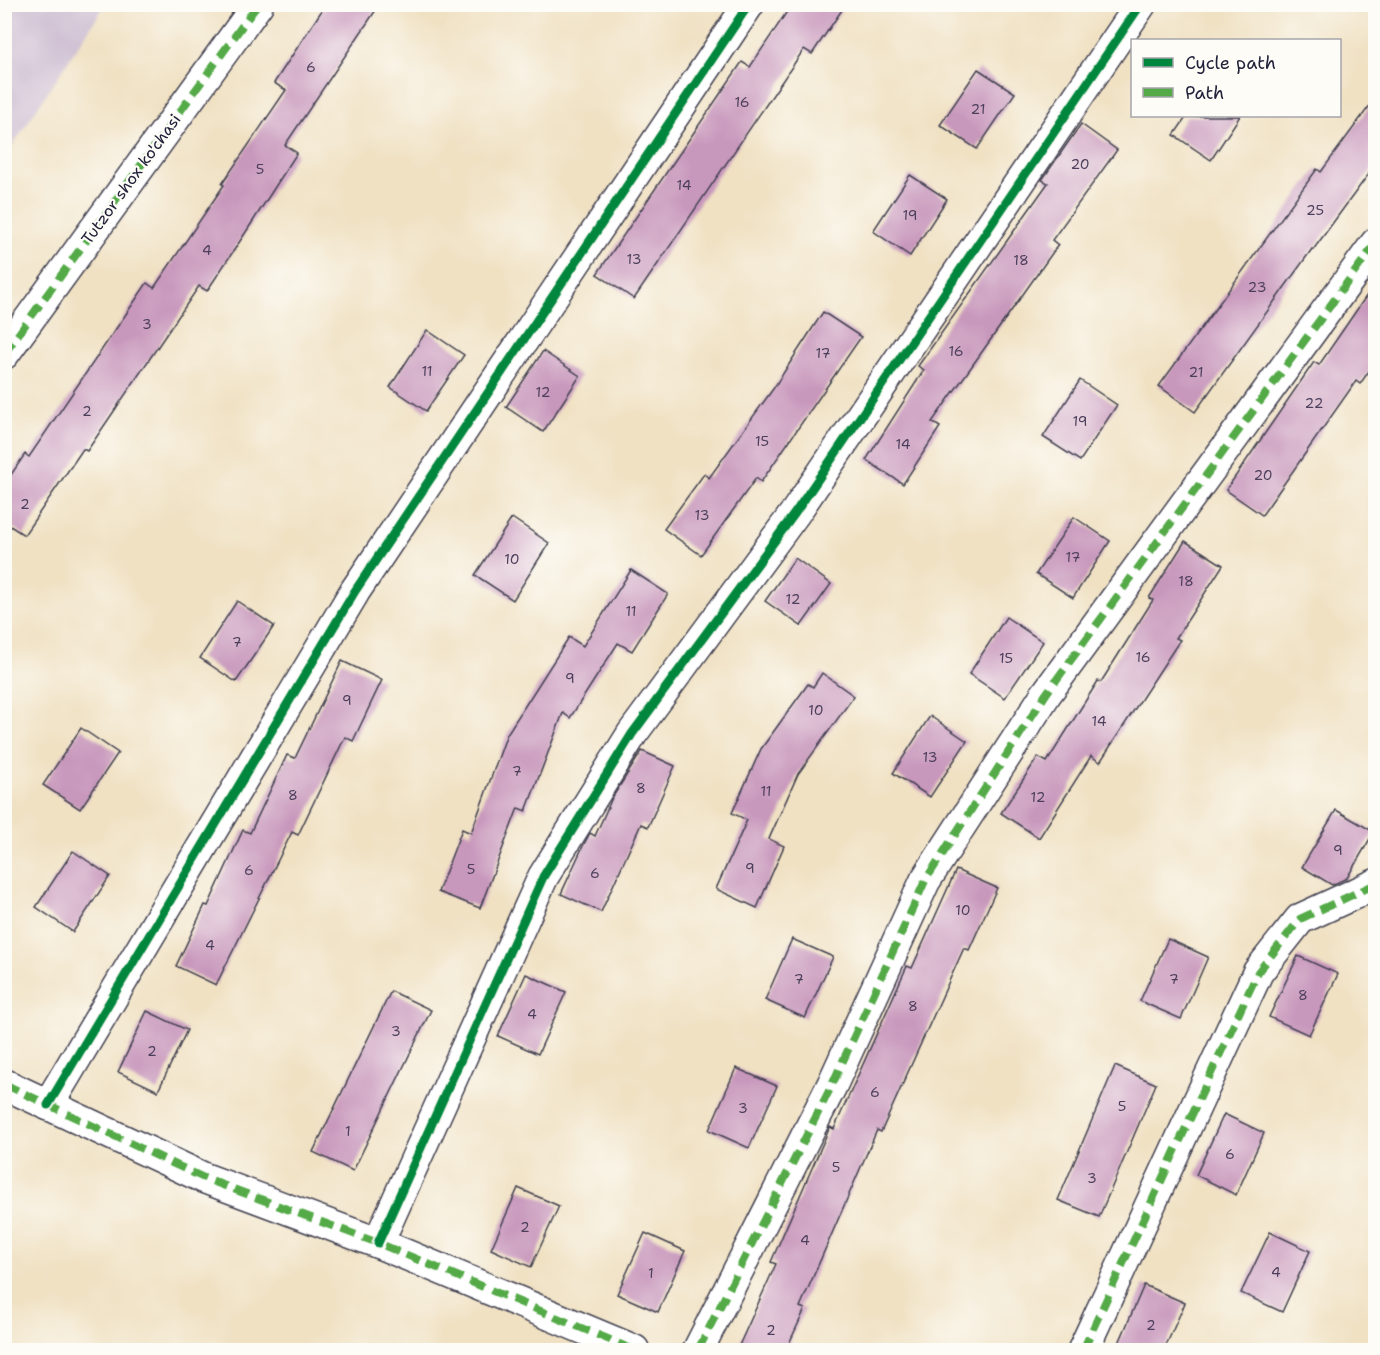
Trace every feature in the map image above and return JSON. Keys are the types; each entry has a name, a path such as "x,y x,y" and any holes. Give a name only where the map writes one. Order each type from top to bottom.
{"street":[{"name":"Tutzor shox ko'chasi","path":"4,354 258,4"},
{"path":"48,1105 355,591 749,4"},
{"path":"378,1243 543,877 632,734 795,513 1142,4"},
{"path":"698,1350 832,1085 925,882 1046,694 1376,243"},
{"path":"1083,1350 1258,972 1300,919 1376,884"},
{"path":"4,1084 204,1178 378,1243 634,1350"}],"shaded area":[{"path":"4,5 105,5 5,157"}],"building":[{"path":"326,4 380,4 285,145 297,153 207,291 199,286 87,451 83,449 24,535 4,522 4,485 25,454 29,457 147,283 154,288 224,185 222,184 286,90 274,83"},
{"path":"792,4 846,4 812,54 804,49 634,299 597,274 742,62 750,67"},
{"path":"978,69 1015,93 977,149 940,125"},
{"path":"1376,97 1376,164 1195,412 1159,386 1317,169 1321,172"},
{"path":"1186,117 1239,117 1211,160 1174,135"},
{"path":"1081,124 1117,150 1052,240 1058,245 932,422 940,427 903,484 866,460 924,370 918,366 1048,183 1042,180"},
{"path":"910,175 947,199 910,256 873,231"},
{"path":"1376,282 1376,361 1360,384 1356,381 1262,515 1226,490 1314,362 1319,365"},
{"path":"823,312 861,337 761,482 756,478 701,555 664,529 704,474 709,478 773,389"},
{"path":"427,330 464,355 426,411 390,387"},
{"path":"543,351 580,376 543,432 506,407"},
{"path":"1080,380 1117,405 1080,461 1043,437"},
{"path":"1074,517 1110,541 1073,598 1036,574"},
{"path":"512,518 549,543 513,600 475,575"},
{"path":"1185,541 1223,565 1176,638 1180,640 1100,762 1091,756 1039,838 1001,813 1038,757 1047,762 1153,600 1149,598"},
{"path":"795,558 831,584 801,626 765,601"},
{"path":"631,570 668,594 632,651 618,643 570,718 563,713 526,811 518,808 480,908 438,892 462,829 471,833 507,734 569,637 583,646"},
{"path":"237,601 274,626 236,682 200,658"},
{"path":"1006,617 1043,642 1005,698 969,674"},
{"path":"342,661 382,680 353,741 345,737 298,835 292,832 216,985 176,966 205,905 208,906 243,830 250,833 287,755 295,758"},
{"path":"822,673 854,696 798,774 769,839 784,846 757,908 716,889 747,820 732,813 761,749 808,684 813,687"},
{"path":"930,716 967,741 930,797 893,773"},
{"path":"81,728 118,753 80,809 43,785"},
{"path":"642,751 675,766 648,827 641,824 601,912 561,894 590,833 595,836 612,798"},
{"path":"1336,810 1374,832 1347,878 1332,885 1302,867"},
{"path":"73,851 110,876 73,932 36,907"},
{"path":"956,870 997,888 969,950 964,948 881,1132 877,1130 800,1307 805,1309 786,1350 737,1350 776,1264 771,1262 830,1127 834,1129 907,966 912,968"},
{"path":"792,939 833,957 805,1018 765,1000"},
{"path":"1168,939 1208,957 1181,1019 1140,1001"},
{"path":"1298,956 1338,974 1309,1035 1269,1017"},
{"path":"526,974 566,992 538,1054 498,1036"},
{"path":"391,991 431,1010 353,1171 313,1152"},
{"path":"147,1011 187,1030 158,1091 118,1072"},
{"path":"1115,1066 1156,1084 1099,1217 1058,1200"},
{"path":"736,1068 777,1086 749,1148 709,1130"},
{"path":"1224,1114 1264,1133 1236,1195 1196,1175"},
{"path":"518,1188 559,1206 531,1267 491,1249"},
{"path":"1270,1232 1310,1251 1282,1312 1241,1293"},
{"path":"645,1233 685,1251 658,1312 617,1294"},
{"path":"1144,1285 1185,1303 1164,1350 1116,1350"}],"marked path":[{"path":"4,354 258,4"},
{"path":"698,1350 832,1085 925,881 1046,694 1376,243"},
{"path":"1083,1350 1258,972 1300,919 1376,884"},
{"path":"4,1084 204,1178 378,1243 634,1350"}],"cycle path":[{"path":"48,1105 355,591 749,4"},
{"path":"378,1243 543,877 632,734 795,513 1141,4"}]}
